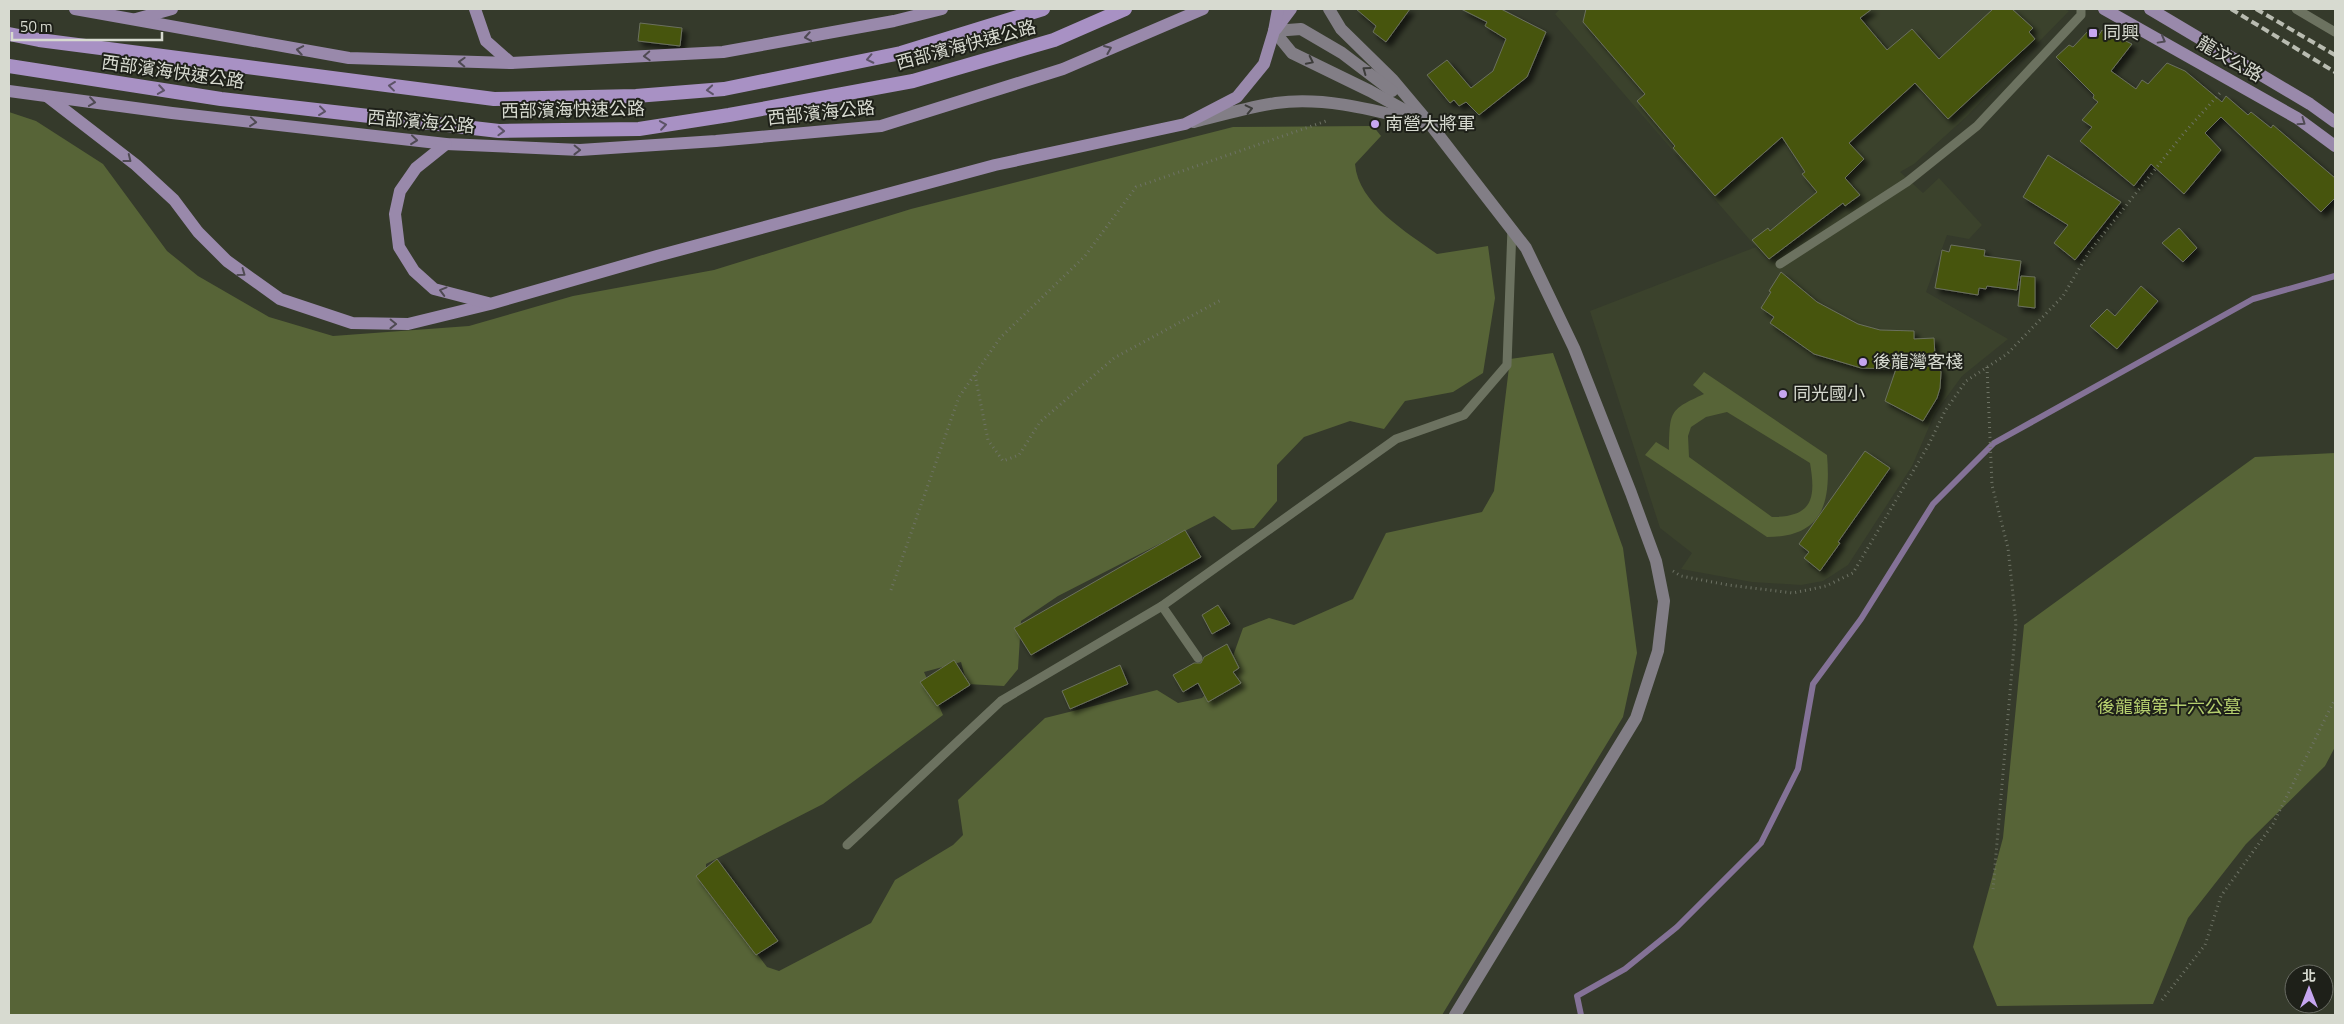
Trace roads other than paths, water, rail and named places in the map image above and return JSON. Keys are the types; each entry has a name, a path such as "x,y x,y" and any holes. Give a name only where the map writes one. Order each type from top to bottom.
{"highway":[{"name":"西部濱海快速公路","path":"9,66 221,99 499,131 629,129 729,116 913,81 1054,40 1125,9"},
{"name":"西部濱海快速公路","path":"9,34 48,41 494,99 636,96 724,89 901,53 1039,10"}],"main road":[{"path":"75,9 349,58 511,63 723,52 894,21 942,9"},
{"path":"132,20 172,9"},
{"path":"475,9 486,41 511,63"},
{"name":"西部濱海公路","path":"9,91 172,114 446,144 580,150 716,141 881,126 1063,69 1203,9"},
{"path":"1184,124 1237,97 1264,64 1278,9"},
{"path":"1274,30 1292,9"},
{"path":"1328,9 1341,28 1393,80 1430,124 1526,248 1574,348 1632,493 1656,561 1664,601 1658,651 1636,718 1455,1015"},
{"name":"龍汶公路","path":"2104,9 2297,118 2335,146"},
{"name":"龍汶公路","path":"2150,9 2310,104 2335,122"},
{"path":"1274,30 1301,29 1342,53 1382,81 1430,124"},
{"path":"1274,30 1292,53 1370,91 1430,124"},
{"path":"48,96 136,165 168,194 198,232 227,261 280,299 352,323 408,324 490,304 666,254 995,165 1276,103 1314,102 1358,107 1430,124"},
{"path":"446,144 416,168 400,191 395,214 399,247 414,271 434,289 490,304"}],"lane":[{"path":"1780,264 1907,182 1977,126 2081,15 2081,9"},
{"path":"2296,9 2335,32"},
{"path":"847,845 1001,701 1162,606 1396,439 1464,415 1507,365 1512,228"},
{"path":"1162,606 1198,658"}],"waterway":[{"path":"1581,1015 1577,996 1625,969 1677,927 1761,843 1798,769 1813,684 1861,619 1933,504 1994,443 2253,299 2335,276"}],"railway":[{"path":"2231,9 2335,72"},
{"path":"2256,9 2335,55"}],"place":[{"name":"同興","path":"2093,33"},
{"name":"南營大將軍","path":"1375,124"},
{"name":"後龍灣客棧","path":"1863,362"},
{"name":"同光國小","path":"1783,394"}],"park label":[{"name":"後龍鎮第十六公墓","path":"2169,707"}]}
